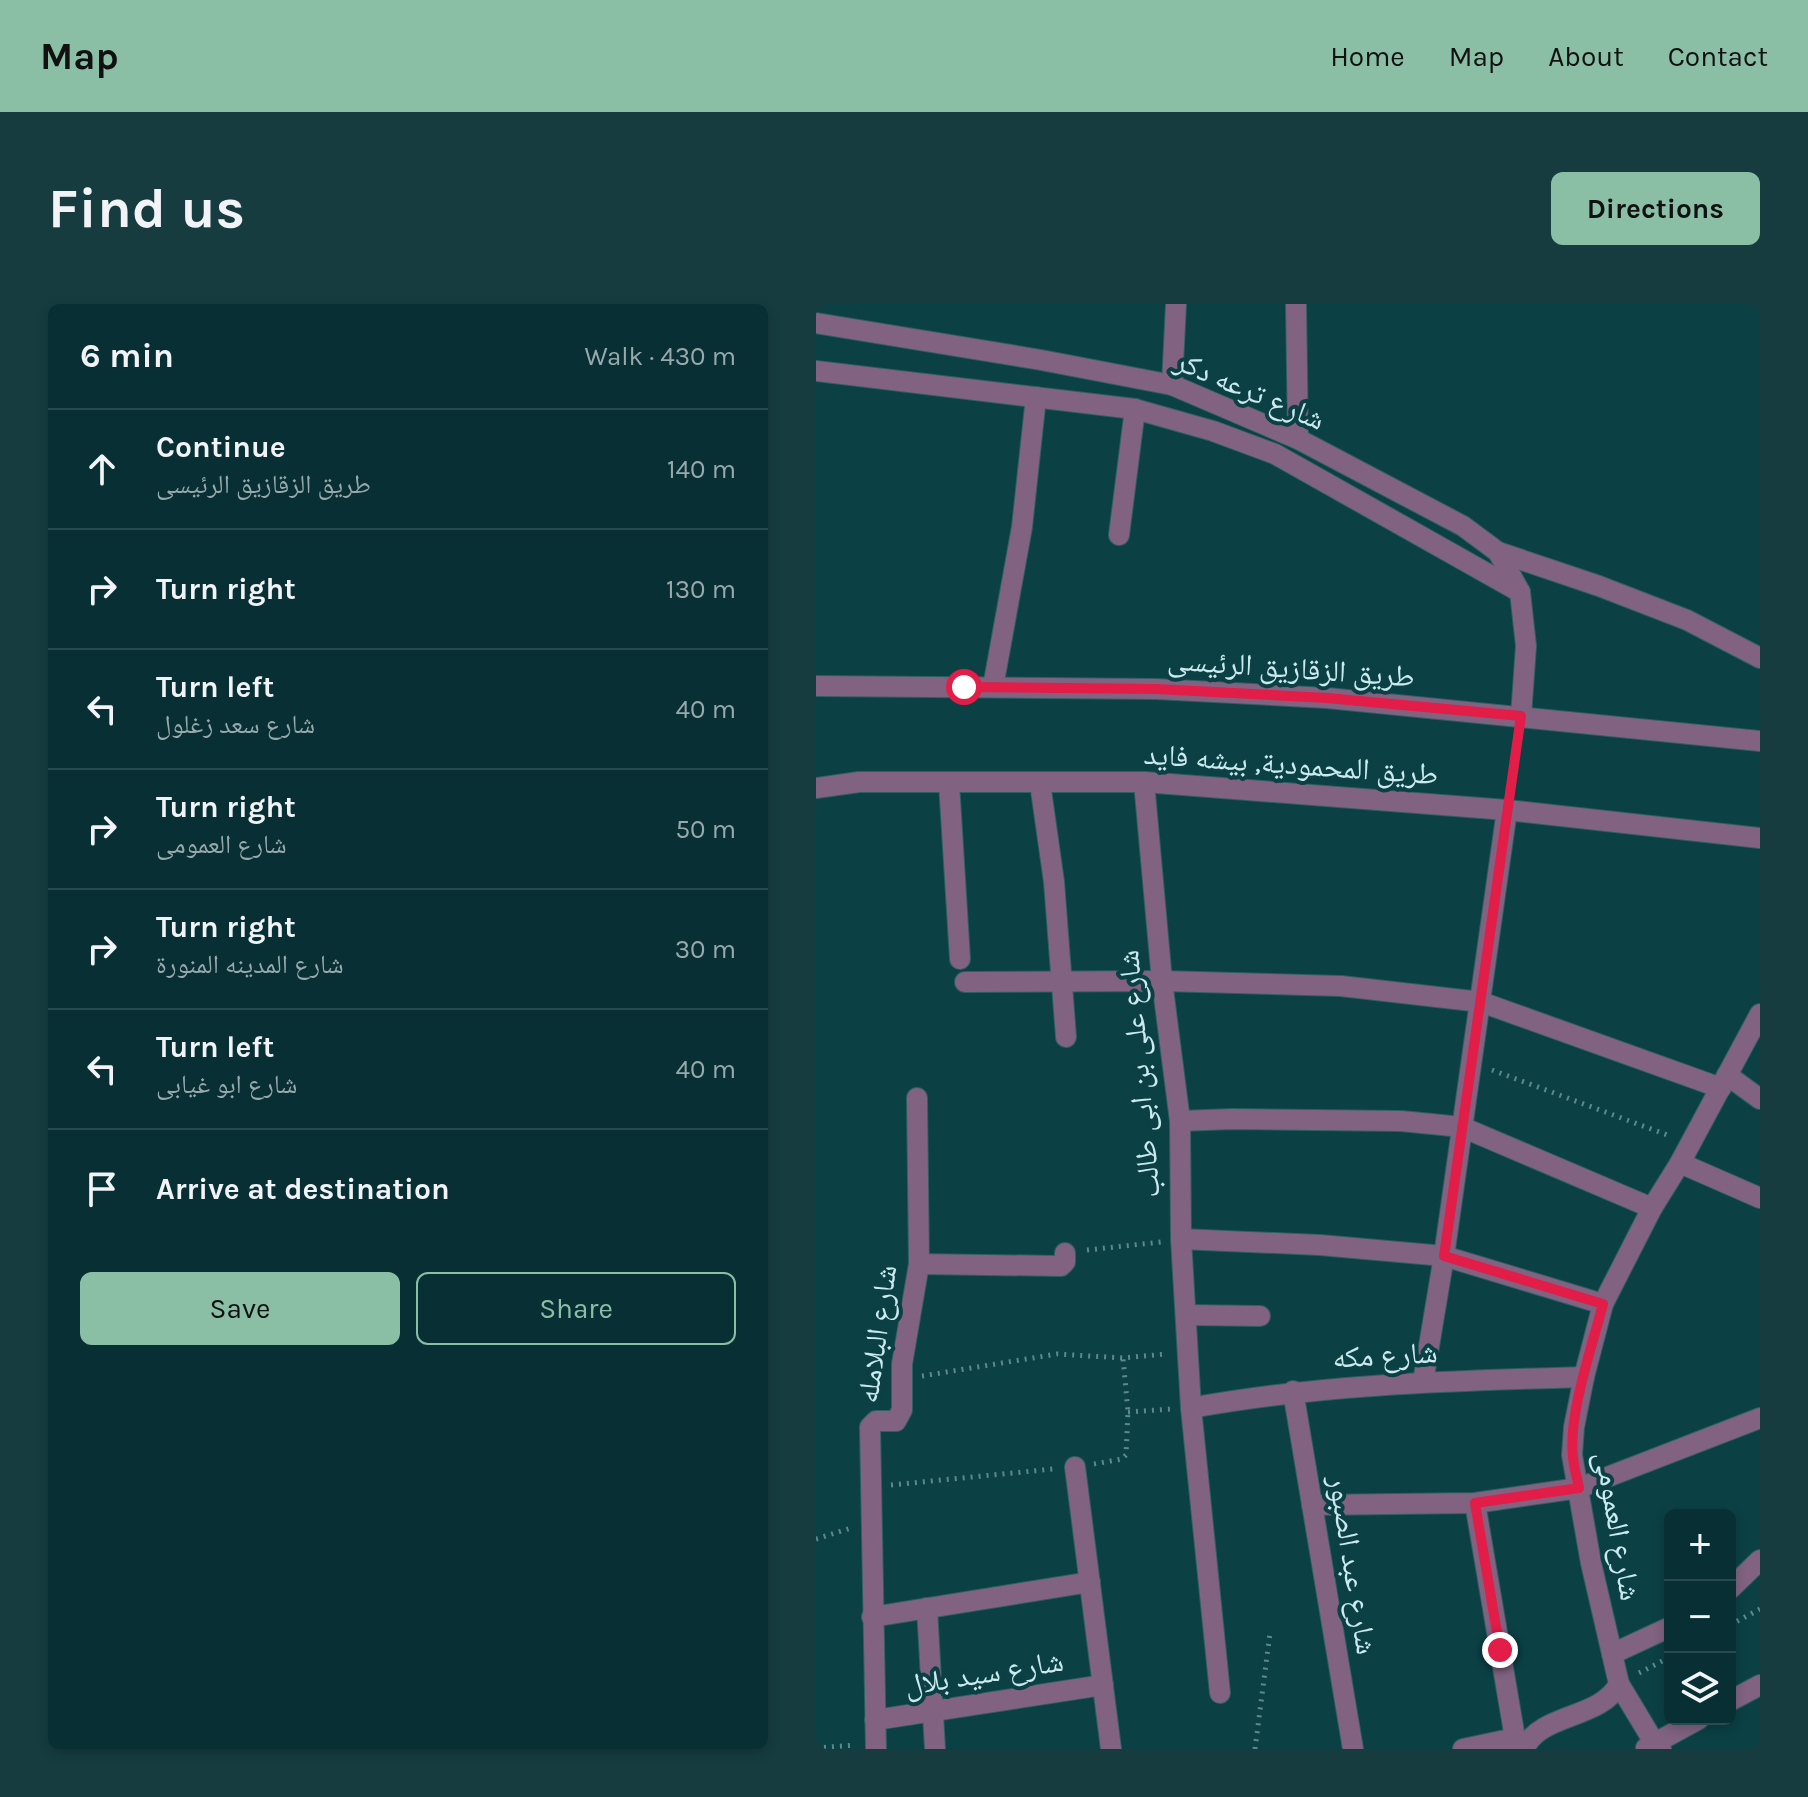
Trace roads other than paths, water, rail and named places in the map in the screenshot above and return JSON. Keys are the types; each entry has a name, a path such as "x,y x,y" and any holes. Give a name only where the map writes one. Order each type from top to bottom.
{"street":[{"path":"1164,304 1177,325"},
{"path":"1172,385 1176,304"},
{"path":"1296,304 1298,439"},
{"name":"شارع ترعه دكر","path":"816,323 1172,385 1298,439 1463,526 1498,552 1520,592 1526,646 1521,716"},
{"name":"شارع ترعه دكر","path":"816,371 1135,409 1213,431 1275,454 1520,592"},
{"path":"993,687 1022,527 1036,397"},
{"path":"1119,535 1135,409"},
{"path":"1498,552 1687,620 1760,658"},
{"name":"طريق الزقازيق الرئيسى","path":"816,686 1156,689 1327,698 1760,741"},
{"name":"طريق المحمودية, بيشه فايد","path":"816,788 859,782 1144,782 1507,810 1760,838"},
{"name":"شارع على بن ابى طالب","path":"1144,782 1162,981 1180,1121 1181,1239 1191,1408 1220,1693"},
{"path":"949,783 960,959"},
{"path":"1040,783 1054,882 1066,1037"},
{"path":"1423,1382 1444,1256 1507,810"},
{"path":"965,982 1162,981 1341,986 1481,1002 1724,1081 1760,1099"},
{"name":"شارع العمومى","path":"1652,1747 1619,1684 1591,1563 1572,1455 1574,1427 1603,1304 1652,1208 1760,1014"},
{"name":"شارع البلامله","path":"876,1746 870,1427 876,1421 896,1421 902,1410 902,1364 919,1264 917,1098"},
{"path":"1180,1121 1401,1121 1462,1127 1652,1208"},
{"path":"1684,1153 1760,1198"},
{"path":"1181,1239 1320,1245 1444,1256 1603,1304"},
{"path":"919,1264 1061,1266 1065,1262 1065,1253"},
{"path":"1186,1315 1260,1316"},
{"name":"شارع مكه","path":"1191,1408 1293,1391 1423,1382 1584,1377"},
{"name":"شارع عبد الصبور","path":"1293,1391 1353,1749"},
{"path":"1312,1505 1475,1503 1579,1488 1760,1418"},
{"path":"1075,1467 1111,1749"},
{"path":"1475,1503 1520,1745"},
{"path":"1736,1583 1760,1560"},
{"path":"872,1617 1090,1582"},
{"path":"927,1608 935,1749"},
{"path":"1612,1654 1664,1630"},
{"path":"1463,1749 1520,1745 1533,1735 1604,1702 1619,1684"},
{"name":"شارع سيد بلال","path":"875,1720 1103,1685"},
{"path":"1736,1698 1760,1685"},
{"path":"1652,1747 1689,1725"}]}
